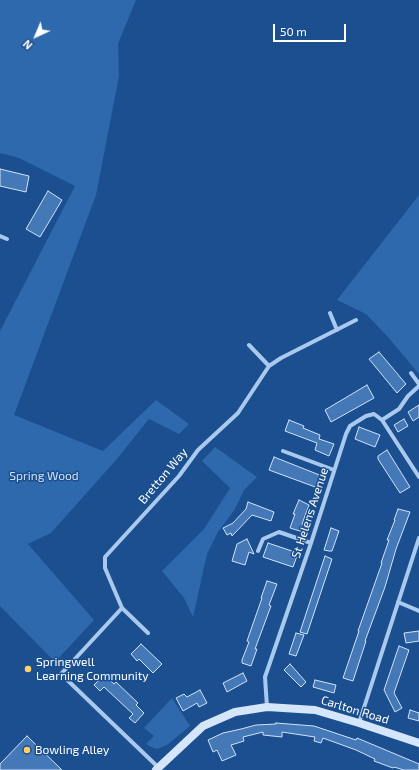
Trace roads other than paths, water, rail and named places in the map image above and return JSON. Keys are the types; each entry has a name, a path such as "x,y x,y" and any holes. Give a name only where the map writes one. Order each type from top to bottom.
{"main road":[{"name":"Carlton Road","path":"158,769 203,726 235,712 267,707 315,710 419,743"}],"street":[{"path":"0,236 7,239"},
{"path":"330,313 337,330"},
{"name":"Bretton Way","path":"148,633 122,608 105,568 105,557 179,476 198,450 238,413 270,366 281,358 356,320"},
{"path":"248,345 270,366"},
{"path":"410,373 419,385 408,396 399,409 382,420 419,477"},
{"name":"St Helens Avenue","path":"267,707 265,677 311,543 346,434 350,426 366,416 374,414 382,420"},
{"path":"283,451 334,470"},
{"path":"258,551 263,539 279,532 311,543"},
{"path":"359,723 419,538"},
{"path":"398,602 419,611"},
{"path":"122,608 61,674 158,769"}],"place":[{"name":"Springwell Learning Community","path":"28,669"},
{"name":"Bowling Alley","path":"27,750"}],"park label":[{"name":"Spring Wood","path":"44,476"}]}
